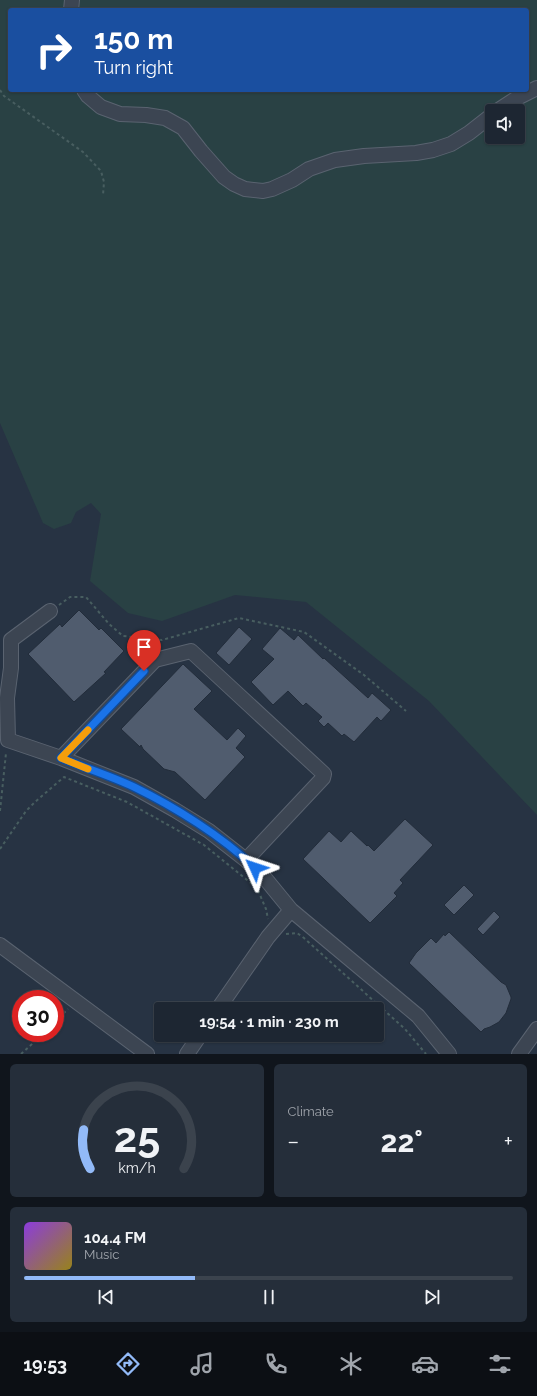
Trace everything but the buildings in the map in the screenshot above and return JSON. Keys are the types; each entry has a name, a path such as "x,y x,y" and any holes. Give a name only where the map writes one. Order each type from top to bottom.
{"street":[{"path":"508,104 537,88"},
{"path":"85,92 101,107 120,114 146,115 165,118 183,128 224,177 234,184 246,189 263,191 272,189 292,180 309,169 335,160 364,156 416,153 433,150 451,144 485,120"},
{"path":"50,611 11,640 11,668 6,698 8,740 61,758 134,787 176,810 209,831 246,860 264,877 291,910 418,1016 449,1054"},
{"path":"61,758 155,660 191,651 324,774 322,778 246,860"},
{"path":"223,1002 268,937 291,910"},
{"path":"0,945 147,1054"},
{"path":"519,1054 537,1029"},
{"path":"187,1054 195,1042"}],"path":[{"path":"0,90 4,96 83,152 101,171 104,182 103,195"},
{"path":"50,611 70,597 86,597 109,624 123,636 162,640 239,618 304,632 364,675 406,711"},
{"path":"0,811 8,740"},
{"path":"0,849 26,811 64,777 127,802 204,846 257,888 266,909 270,930 268,937 297,933 304,938 405,1029 426,1054"},
{"path":"64,1013 76,1001"},
{"path":"22,1054 35,1042"}],"green space":[{"path":"0,0 537,0 537,815 429,701 306,602 235,595 162,621 128,613 90,581 101,514 91,503 76,512 71,523 54,529 43,523 0,423"}],"slow traffic":[{"path":"88,730 61,758 88,769"}],"route":[{"path":"144,671 61,758 134,787 176,810 209,831 255,868"}]}
